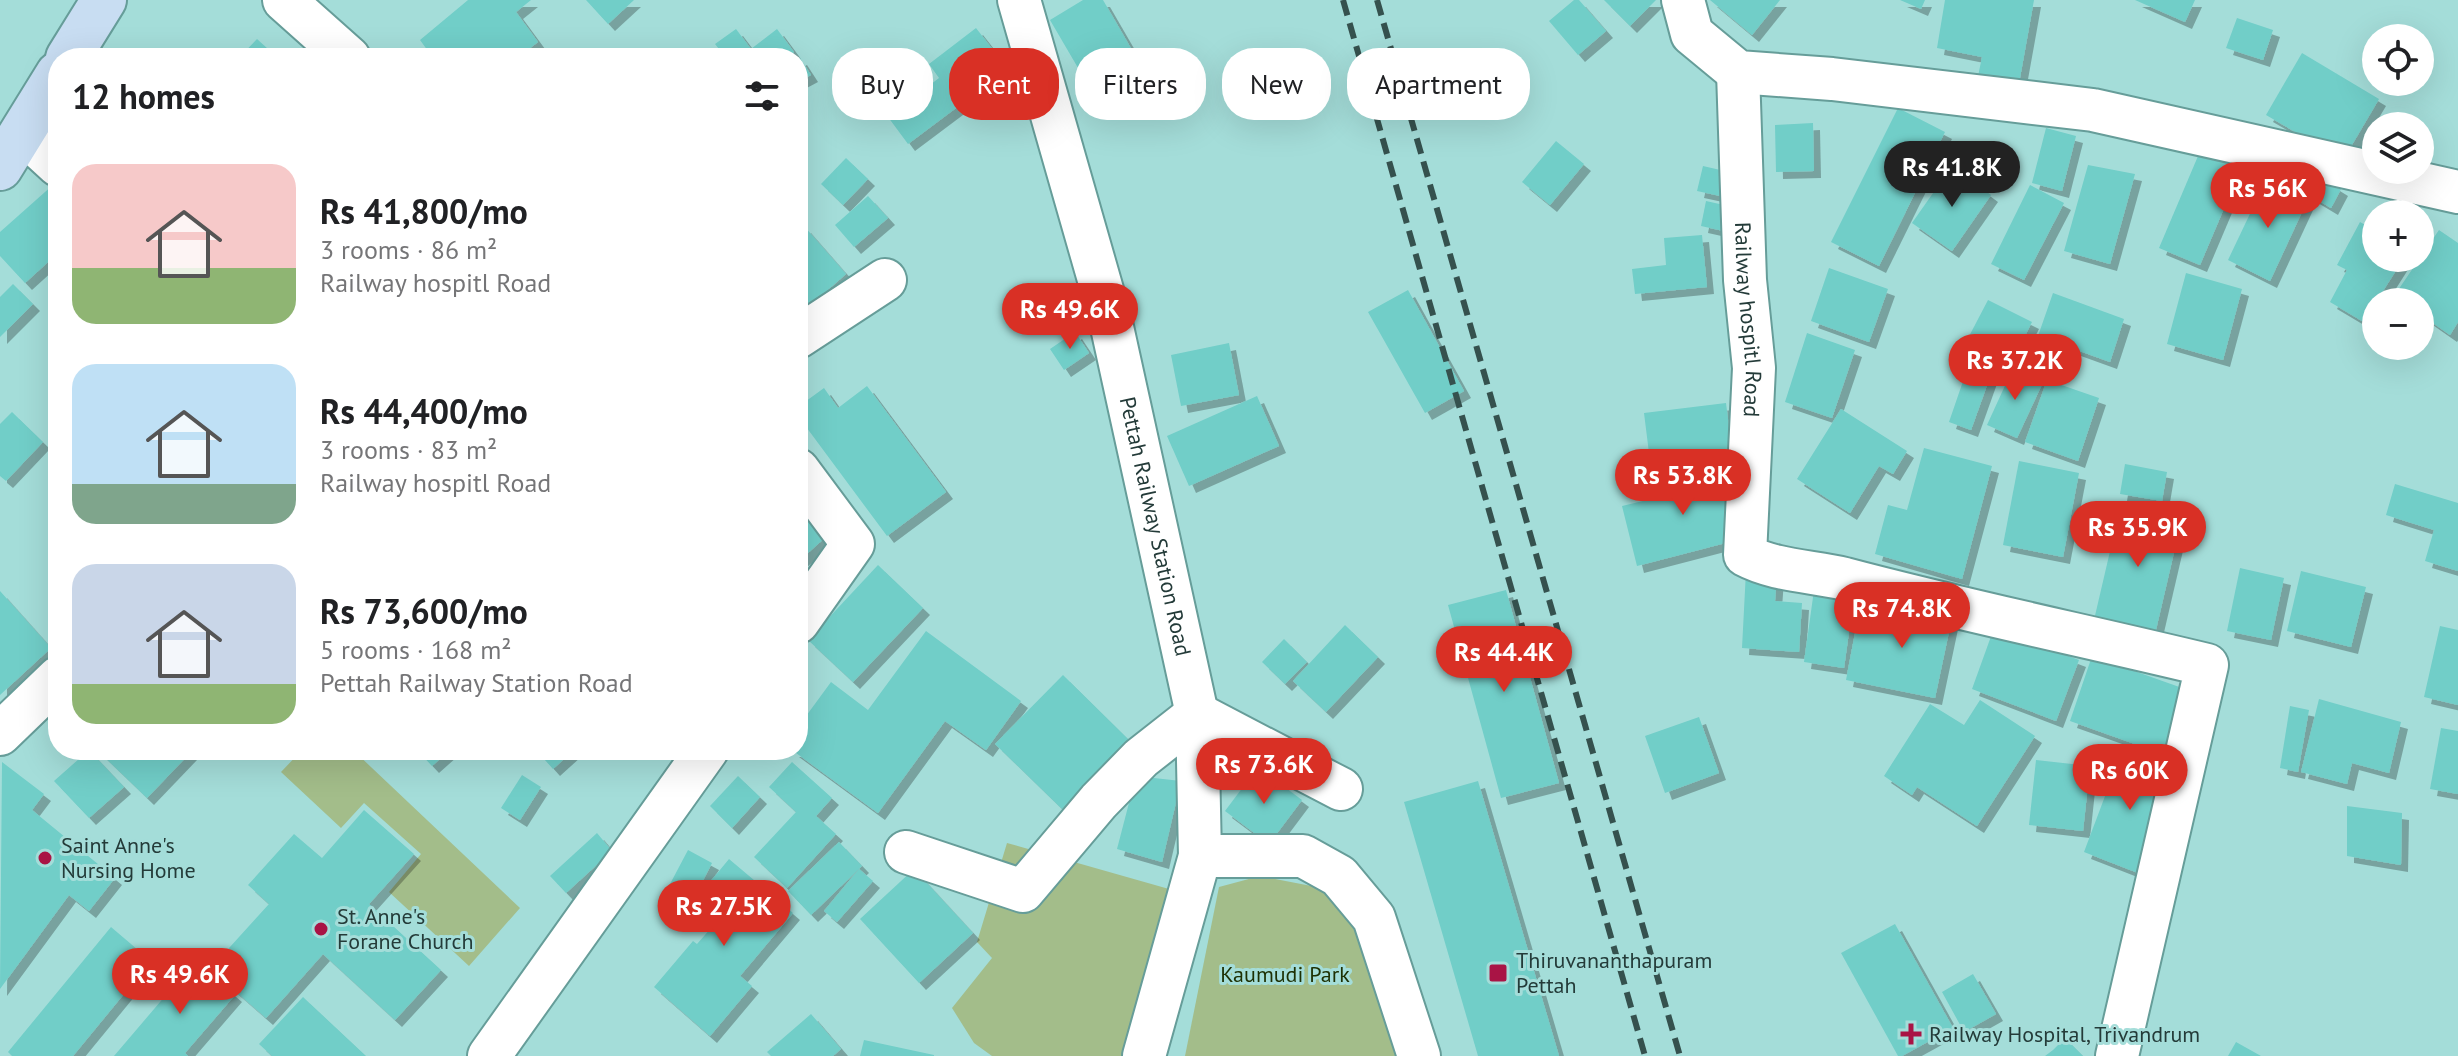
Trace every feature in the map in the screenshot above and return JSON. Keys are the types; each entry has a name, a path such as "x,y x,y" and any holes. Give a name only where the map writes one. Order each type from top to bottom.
{"street":[{"path":"74,48 104,0"},
{"path":"284,0 338,48"},
{"name":"Pettah Railway Station Road","path":"1019,0 1110,318 1197,714 1200,856 1144,1056"},
{"path":"1687,3 1692,34 1738,72 1832,79 2093,110 2458,192"},
{"name":"Railway hospitl Road","path":"1738,72 1745,280 1754,368 1745,555 1764,565 1842,579 1907,597 2207,665 2117,1056"},
{"path":"48,90 11,150 48,162"},
{"path":"808,330 885,280"},
{"path":"808,483 853,544 808,608"},
{"path":"0,734 48,688"},
{"path":"906,852 1023,891 1109,790 1141,758 1197,714 1341,789"},
{"path":"489,1056 700,760"},
{"path":"1200,856 1303,856 1339,876 1374,918 1419,1056"}],"green space":[{"path":"292,760 364,760 520,908 469,966 389,892 421,854 364,803 341,828 281,772"},
{"path":"1007,843 1176,891 1126,1056 992,1056 974,1043 952,1008 992,958 977,942"},
{"name":"Kaumudi Park","path":"1260,876 1327,889 1373,955 1401,1056 1185,1056 1219,887"}],"building":[{"path":"468,0 531,0 516,12 538,42 530,48 426,48 420,40"},
{"path":"586,0 634,0 608,24"},
{"path":"1083,0 1103,0 1131,48 1075,48 1075,63 1050,20"},
{"path":"1574,0 1579,0 1606,31 1578,55 1549,21"},
{"path":"1604,0 1656,0 1630,26"},
{"path":"1710,0 1780,0 1752,35"},
{"path":"1900,0 1925,0 1921,9"},
{"path":"1945,0 2034,0 2018,89 1977,81 1982,57 1937,48"},
{"path":"2135,0 2195,0 2185,22"},
{"path":"2237,18 2273,30 2263,60 2226,48"},
{"path":"976,28 992,48 950,48"},
{"path":"736,29 750,48 718,48 715,44"},
{"path":"777,29 791,48 752,48"},
{"path":"257,39 267,48 248,48"},
{"path":"949,49 949,113 908,144 890,120 933,120 933,83 939,78 933,70 933,61"},
{"path":"2302,53 2362,89 2362,96 2379,99 2371,112 2362,112 2362,128 2343,160 2266,115"},
{"path":"1898,108 1945,132 1879,266 1831,242"},
{"path":"1813,123 1814,171 1776,172 1775,125"},
{"path":"2046,128 2076,136 2062,191 2032,183"},
{"path":"1556,141 1584,164 1550,205 1522,182"},
{"path":"2201,149 2242,166 2200,265 2159,248"},
{"path":"846,158 868,179 843,205 821,184"},
{"path":"2088,165 2135,174 2110,264 2064,251"},
{"path":"1703,166 1729,172 1725,197 1697,191"},
{"path":"1952,166 1991,195 1952,251 1912,223"},
{"path":"2307,168 2341,189 2331,208 2296,187"},
{"path":"2267,178 2308,199 2270,281 2228,260"},
{"path":"2030,185 2064,203 2024,280 1991,264"},
{"path":"48,189 48,262 25,283 0,256 0,232"},
{"path":"868,196 888,218 854,247 835,225"},
{"path":"1706,201 1733,207 1728,232 1701,226"},
{"path":"2360,222 2362,272 2395,272 2385,288 2362,288 2362,321 2330,302 2347,270 2337,265"},
{"path":"2439,230 2458,243 2458,322 2450,335 2434,324 2434,288 2399,288 2410,272 2434,272 2434,237"},
{"path":"808,231 846,274 808,307"},
{"path":"1702,235 1707,287 1635,294 1632,269 1666,265 1664,238"},
{"path":"1829,268 1888,289 1869,342 1811,321"},
{"path":"2186,273 2242,289 2223,360 2167,344"},
{"path":"13,284 33,304 0,337 0,297"},
{"path":"1408,290 1464,391 1425,413 1368,312"},
{"path":"2053,293 2124,319 2110,362 2038,336"},
{"path":"1988,300 2032,322 2009,367 1965,344"},
{"path":"1075,332 1089,353 1064,370 1050,349"},
{"path":"1807,333 1855,350 1832,418 1785,402"},
{"path":"1229,343 1239,395 1181,406 1171,355"},
{"path":"1972,355 1995,363 1971,430 1949,422"},
{"path":"2014,366 2044,380 2017,438 1987,425"},
{"path":"2047,380 2099,398 2078,461 2025,442"},
{"path":"867,386 946,492 887,536 808,429 808,400 824,388 838,408"},
{"path":"1257,396 1279,446 1189,486 1167,436"},
{"path":"1726,403 1733,460 1651,469 1644,413"},
{"path":"1841,409 1907,451 1893,474 1879,466 1850,513 1797,479"},
{"path":"12,412 43,442 6,481 0,476 0,424"},
{"path":"1924,448 1992,466 1962,579 1875,554 1888,505 1907,510"},
{"path":"2019,461 2079,473 2063,557 2003,545"},
{"path":"1721,463 1741,539 1637,566 1622,506 1668,495 1663,477"},
{"path":"2125,464 2167,472 2162,501 2120,494"},
{"path":"2395,484 2458,503 2458,571 2425,561 2434,530 2386,515"},
{"path":"808,493 838,526 808,553"},
{"path":"2121,504 2182,518 2155,634 2094,620"},
{"path":"878,565 923,608 853,682 808,640"},
{"path":"2240,568 2284,578 2271,640 2227,631"},
{"path":"1746,571 1777,573 1775,601 1802,603 1799,652 1742,648"},
{"path":"2301,571 2366,587 2351,647 2287,631"},
{"path":"1506,590 1559,783 1501,798 1448,605"},
{"path":"1814,590 1854,596 1844,668 1804,662"},
{"path":"0,591 48,645 48,651 0,695"},
{"path":"1887,599 1953,613 1935,698 1846,680 1856,628 1880,633"},
{"path":"1345,625 1378,657 1326,712 1293,681"},
{"path":"2440,626 2458,630 2458,705 2424,697"},
{"path":"1994,628 2079,660 2056,721 1972,689"},
{"path":"926,631 1021,701 986,750 945,721 878,813 806,760 808,713 831,682 868,710"},
{"path":"1284,639 1307,662 1285,684 1262,662"},
{"path":"2092,656 2185,689 2163,754 2070,721"},
{"path":"1063,675 1129,740 1062,809 995,744"},
{"path":"2319,699 2401,722 2389,773 2352,763 2347,784 2301,772"},
{"path":"1980,700 2035,736 1977,826 1917,787 1912,795 1884,776 1930,704 1964,725"},
{"path":"2290,706 2309,710 2298,772 2280,768"},
{"path":"1699,717 1719,773 1665,793 1645,736"},
{"path":"2441,728 2458,731 2458,794 2430,789"},
{"path":"2122,751 2176,771 2138,873 2084,852"},
{"path":"78,760 98,760 124,787 89,818 54,781"},
{"path":"107,760 183,760 147,798"},
{"path":"545,760 563,760 553,769"},
{"path":"2036,760 2090,766 2083,831 2029,825"},
{"name":"Saint Anne's Nursing Home","path":"2,762 44,794 32,810 115,878 89,911 69,895 0,989"},
{"path":"792,762 832,798 816,816 836,834 787,888 754,857 796,812 769,787"},
{"path":"1258,767 1302,800 1269,844 1225,811"},
{"path":"522,775 541,787 520,820 501,808"},
{"path":"738,776 760,797 732,828 710,806"},
{"path":"1136,776 1181,781 1162,862 1117,849"},
{"path":"1478,781 1559,1056 1478,1056 1404,802"},
{"path":"2347,806 2402,813 2401,865 2347,856"},
{"name":"St. Anne's Forane Church","path":"364,810 414,854 369,904 441,970 395,1020 323,954 266,1018 210,969 269,904 248,885 294,834 322,858"},
{"path":"597,833 612,851 566,893 550,876"},
{"path":"839,842 862,866 811,915 788,891"},
{"path":"688,850 712,863 684,917 660,903"},
{"path":"729,859 793,913 740,976 752,986 710,1036 654,987 693,941 697,944 719,919 696,899"},
{"path":"859,869 873,881 837,922 824,911"},
{"path":"914,869 973,933 919,983 860,919"},
{"path":"1895,924 1953,1028 1902,1056 1898,1056 1841,953"},
{"path":"111,927 151,961 73,1056 12,1056 8,1052"},
{"path":"195,961 235,995 185,1053 188,1056 114,1056"},
{"path":"1973,974 1996,1014 1964,1032 1942,992"},
{"path":"303,997 366,1056 272,1056 259,1044"},
{"path":"811,1014 841,1049 833,1056 771,1056 767,1052"},
{"path":"2065,1038 2083,1056 2045,1056 2053,1050"},
{"path":"864,1040 934,1055 934,1056 860,1056"},
{"path":"2236,1042 2261,1056 2228,1056"}],"railway":[{"path":"1343,0 1645,1056"},
{"path":"1377,0 1680,1056"}],"place":[{"name":"Saint Anne's Nursing Home","path":"45,858"},
{"name":"St. Anne's Forane Church","path":"321,929"},
{"name":"Thiruvananthapuram Pettah","path":"1498,973"},
{"name":"Railway Hospital, Trivandrum","path":"1911,1034"}]}
